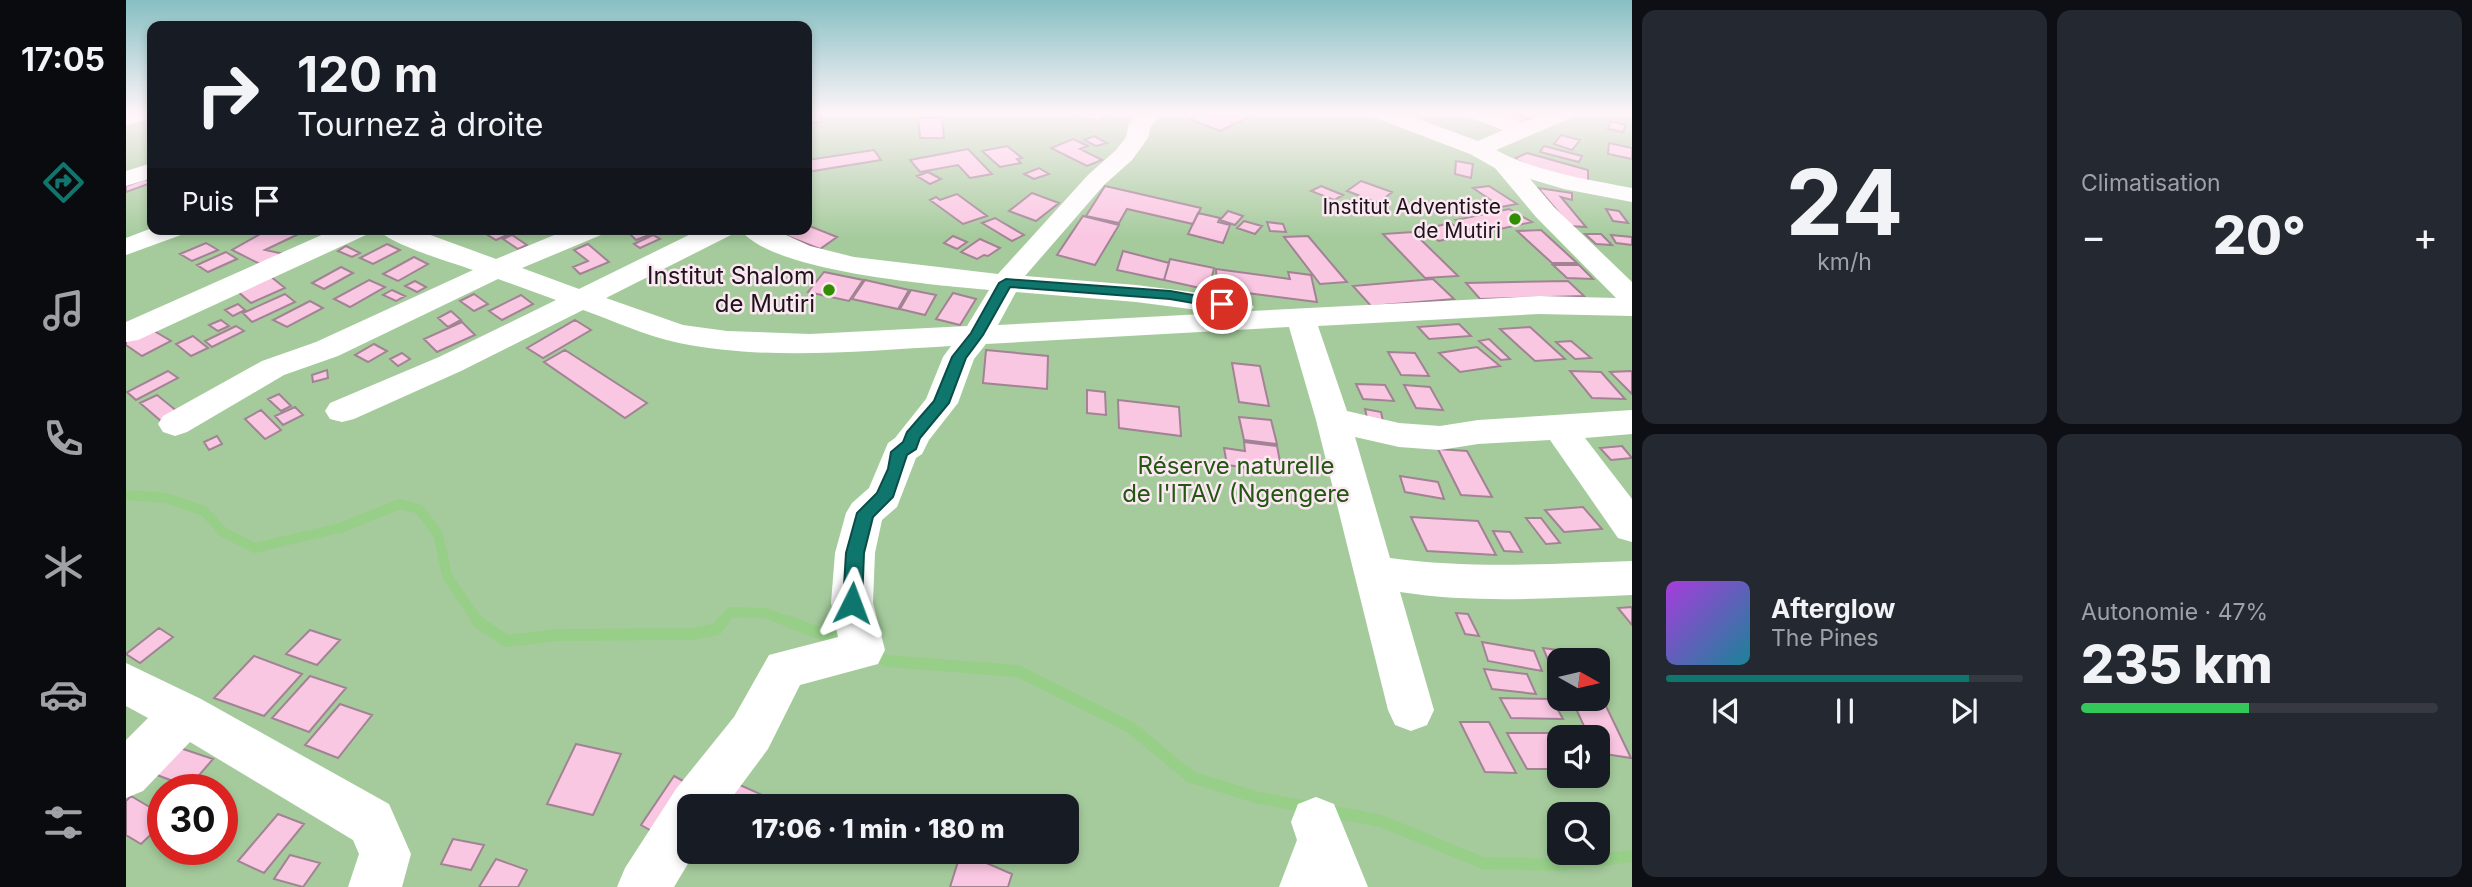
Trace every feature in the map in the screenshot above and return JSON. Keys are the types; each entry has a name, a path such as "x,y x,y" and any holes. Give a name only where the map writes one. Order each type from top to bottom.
{"street":[{"path":"704,794 751,733 785,668 863,650 852,603 855,553 865,513 884,497 900,452 910,445 913,436 941,403 959,357 976,335 1006,283 1032,248 1076,205 1096,180 1124,154"},
{"path":"1488,154 1503,163 1564,182 1632,195"},
{"path":"126,179 147,161"},
{"path":"1503,163 1545,212 1632,298"},
{"path":"126,247 157,235"},
{"path":"127,333 344,235"},
{"path":"407,235 677,332 707,339 810,344 1539,305 1632,307"},
{"path":"175,424 273,368 327,349 497,269 578,235"},
{"path":"342,411 450,364 710,235"},
{"path":"765,235 796,250 893,272 1170,295 1301,318"},
{"path":"1301,318 1333,420 1410,710"},
{"path":"1333,420 1399,435 1440,438 1478,432 1632,422"},
{"path":"1559,428 1632,527"},
{"path":"1375,572 1442,582 1470,583 1632,578"},
{"path":"126,683 185,714 370,822 385,854 375,887"},
{"path":"126,774 185,714"},
{"path":"1306,887 1319,830 1341,887"},
{"path":"644,887 677,835"}],"green space":[{"name":"Réserve naturelle de l'ITAV (Ngengere","path":"126,154 147,154 147,235 812,235 812,154 1632,154 1632,887 126,887"}],"building":[{"path":"845,154 877,154 881,160 812,171 812,159"},
{"path":"940,154 973,154 992,174 970,178 958,165 920,172 910,160"},
{"path":"986,154 1017,154 1022,158 1017,159 1021,163 1000,167"},
{"path":"1064,154 1091,154 1102,160 1087,166"},
{"path":"1532,154 1588,170 1588,183 1543,172 1514,159"},
{"path":"1549,154 1582,156 1579,162"},
{"path":"1610,154 1632,154 1632,159"},
{"path":"1456,161 1473,164 1471,178 1455,174"},
{"path":"1039,168 1049,174 1034,179 1024,174"},
{"path":"928,172 941,179 930,184 917,176"},
{"path":"147,180 147,184 126,192 126,186"},
{"path":"1361,181 1392,192 1379,203 1347,191"},
{"path":"1105,186 1201,208 1193,224 1127,209 1119,223 1086,216"},
{"path":"1321,186 1343,195 1334,200 1311,191"},
{"path":"1489,186 1517,204 1501,207 1473,188"},
{"path":"1538,188 1572,193 1572,200 1561,197 1586,227 1570,226"},
{"path":"1032,193 1059,203 1036,221 1009,211"},
{"path":"957,194 987,216 963,224 930,200 936,197 940,200"},
{"path":"1353,199 1379,208 1370,216 1344,207"},
{"path":"1509,209 1532,222 1477,234 1456,220"},
{"path":"1606,209 1619,211 1628,223 1613,221"},
{"path":"1228,211 1243,216 1235,225 1220,220"},
{"path":"1198,213 1220,218 1218,222 1230,225 1223,243 1188,234"},
{"path":"1083,216 1119,225 1095,265 1057,255"},
{"path":"995,218 1024,235 1012,241 982,223"},
{"path":"1244,221 1262,226 1255,234 1237,228"},
{"path":"1267,222 1283,224 1286,232 1270,231"},
{"path":"1450,223 1468,234 1439,241 1421,230"},
{"path":"812,227 837,237 820,249 784,235 812,235"},
{"path":"1541,230 1577,263 1552,263 1517,231"},
{"path":"1413,232 1458,276 1425,278 1383,234"},
{"path":"1585,234 1601,234 1612,245 1596,244"},
{"path":"258,235 296,235 265,250 284,254 262,265 232,250"},
{"path":"488,235 507,235 496,240"},
{"path":"512,235 527,245 518,249 503,239"},
{"path":"631,235 649,235 636,240"},
{"path":"653,235 660,239 640,248 634,244"},
{"path":"1611,235 1632,237 1632,245 1616,243"},
{"path":"953,236 967,242 957,249 944,243"},
{"path":"1308,236 1347,282 1320,284 1284,237"},
{"path":"980,239 1000,248 977,259 961,252"},
{"path":"206,243 218,250 192,261 180,254"},
{"path":"387,244 400,250 373,264 360,258"},
{"path":"588,244 609,262 580,274 573,267 588,261 574,250"},
{"path":"346,246 360,253 352,257 338,251"},
{"path":"1123,251 1169,263 1164,280 1117,270"},
{"path":"226,252 237,259 208,272 197,265"},
{"path":"414,257 428,264 398,281 383,274"},
{"path":"1170,259 1214,268 1209,290 1164,280"},
{"path":"1553,265 1579,265 1593,279 1567,278"},
{"path":"341,267 353,273 324,289 312,283"},
{"path":"1216,269 1290,279 1288,272 1311,275 1317,302 1217,289"},
{"path":"824,272 863,280 849,301 808,292"},
{"path":"270,276 285,288 251,303 236,290"},
{"path":"1433,279 1454,299 1371,306 1353,286"},
{"path":"369,280 385,287 350,307 334,299"},
{"path":"865,280 909,290 898,309 852,299"},
{"path":"415,281 426,287 417,292 405,286"},
{"path":"1568,281 1584,296 1480,299 1466,283"},
{"path":"392,290 405,296 396,301 383,295"},
{"path":"911,290 936,295 925,315 900,309"},
{"path":"953,293 976,299 960,325 936,319"},
{"path":"285,294 295,302 252,322 243,313"},
{"path":"474,294 488,304 474,311 460,301"},
{"path":"521,295 533,304 502,320 489,311"},
{"path":"310,301 323,308 287,327 273,320"},
{"path":"238,304 245,310 233,316 225,310"},
{"path":"451,311 461,320 448,327 438,318"},
{"path":"221,320 229,326 218,331 209,325"},
{"path":"575,320 591,330 543,358 527,348"},
{"path":"462,322 475,335 437,352 424,339"},
{"path":"1459,324 1471,336 1429,339 1418,327"},
{"path":"236,326 244,331 212,347 205,341"},
{"path":"1530,327 1565,359 1535,361 1500,329"},
{"path":"149,328 171,341 142,356 126,345 126,339"},
{"path":"193,336 208,348 191,356 176,344"},
{"path":"1489,339 1510,359 1501,360 1479,341"},
{"path":"1571,341 1591,358 1575,359 1556,342"},
{"path":"374,344 387,351 368,362 355,355"},
{"path":"1477,347 1500,366 1460,372 1439,353"},
{"path":"565,350 647,403 625,418 544,362"},
{"path":"986,350 1048,356 1047,389 983,383"},
{"path":"1388,352 1415,353 1429,376 1401,375"},
{"path":"402,353 410,359 398,366 390,359"},
{"path":"1232,363 1260,366 1269,406 1239,402"},
{"path":"327,370 328,378 313,382 312,375"},
{"path":"168,371 178,378 136,400 127,392"},
{"path":"1570,371 1601,372 1625,399 1592,398"},
{"path":"1632,371 1632,394 1610,372"},
{"path":"1356,384 1385,385 1394,401 1363,399"},
{"path":"1404,385 1430,387 1443,410 1416,408"},
{"path":"1087,390 1105,392 1106,415 1087,413"},
{"path":"279,394 291,406 281,411 268,399"},
{"path":"157,395 178,412 161,421 140,403"},
{"path":"1118,400 1179,407 1181,436 1119,428"},
{"path":"295,407 303,415 283,425 275,416"},
{"path":"1365,409 1381,412 1383,421 1367,418"},
{"path":"261,410 281,430 265,439 245,419"},
{"path":"1239,417 1271,420 1277,444 1244,440"},
{"path":"217,436 222,444 209,450 204,442"},
{"path":"1244,442 1277,446 1282,472 1227,465 1224,448 1245,451"},
{"path":"1622,446 1632,458 1611,460 1600,448"},
{"path":"1438,449 1467,451 1492,497 1461,495"},
{"path":"1400,476 1438,482 1444,499 1405,492"},
{"path":"1583,507 1602,529 1564,532 1545,510"},
{"path":"1411,517 1478,521 1496,555 1427,551"},
{"path":"1526,518 1541,518 1560,543 1546,544"},
{"path":"1493,531 1510,532 1522,552 1504,551"},
{"path":"1632,607 1632,625 1618,608"},
{"path":"1456,613 1468,614 1479,636 1465,634"},
{"path":"159,628 173,637 140,663 126,654"},
{"path":"310,630 340,640 317,665 286,654"},
{"path":"1482,642 1534,651 1542,671 1488,661"},
{"path":"254,656 302,674 264,716 214,698"},
{"path":"1484,669 1527,674 1536,694 1492,689"},
{"path":"310,676 346,688 309,732 272,718"},
{"path":"1500,698 1547,699 1547,711 1559,711 1563,719 1511,718"},
{"path":"340,704 372,715 338,758 305,745"},
{"path":"1577,711 1608,711 1631,758 1610,755 1610,725 1583,725"},
{"path":"1460,722 1489,722 1516,773 1485,772"},
{"path":"1507,733 1547,733 1547,769 1527,769"},
{"path":"576,744 621,754 593,815 547,804"},
{"path":"174,746 213,759 200,774 149,772"},
{"path":"674,776 707,794 677,794 675,844 641,825"},
{"path":"733,782 760,794 727,794"},
{"path":"131,796 147,806 147,838 141,844 126,835 126,801"},
{"path":"278,814 304,824 264,873 238,861"},
{"path":"453,839 484,845 471,870 441,864"},
{"path":"290,855 320,863 303,887 274,879"},
{"path":"496,859 527,870 518,887 479,887"},
{"path":"957,864 989,864 1012,874 1008,887 950,887"}],"waterway":[{"path":"126,495 166,498 204,511 223,532 255,548 340,528 400,504 419,509 438,534 447,576 478,622"},
{"path":"722,623 730,612 765,613 792,623"},
{"path":"478,622 506,641 557,635 692,634 717,629 723,621"},
{"path":"787,621 843,642"},
{"path":"872,655 888,661 1018,671 1130,727 1191,777 1259,798 1308,807"},
{"path":"1329,811 1381,821 1483,863 1560,865 1632,856"}],"place":[{"name":"Institut Adventiste de Mutiri","path":"1515,219"},
{"name":"Institut Shalom de Mutiri","path":"829,290"}],"route":[{"path":"852,603 855,553 865,513 876,507 884,497 896,469 897,456 910,445 913,436 941,403 959,357 976,335 1006,283 1170,295 1222,304"}]}
